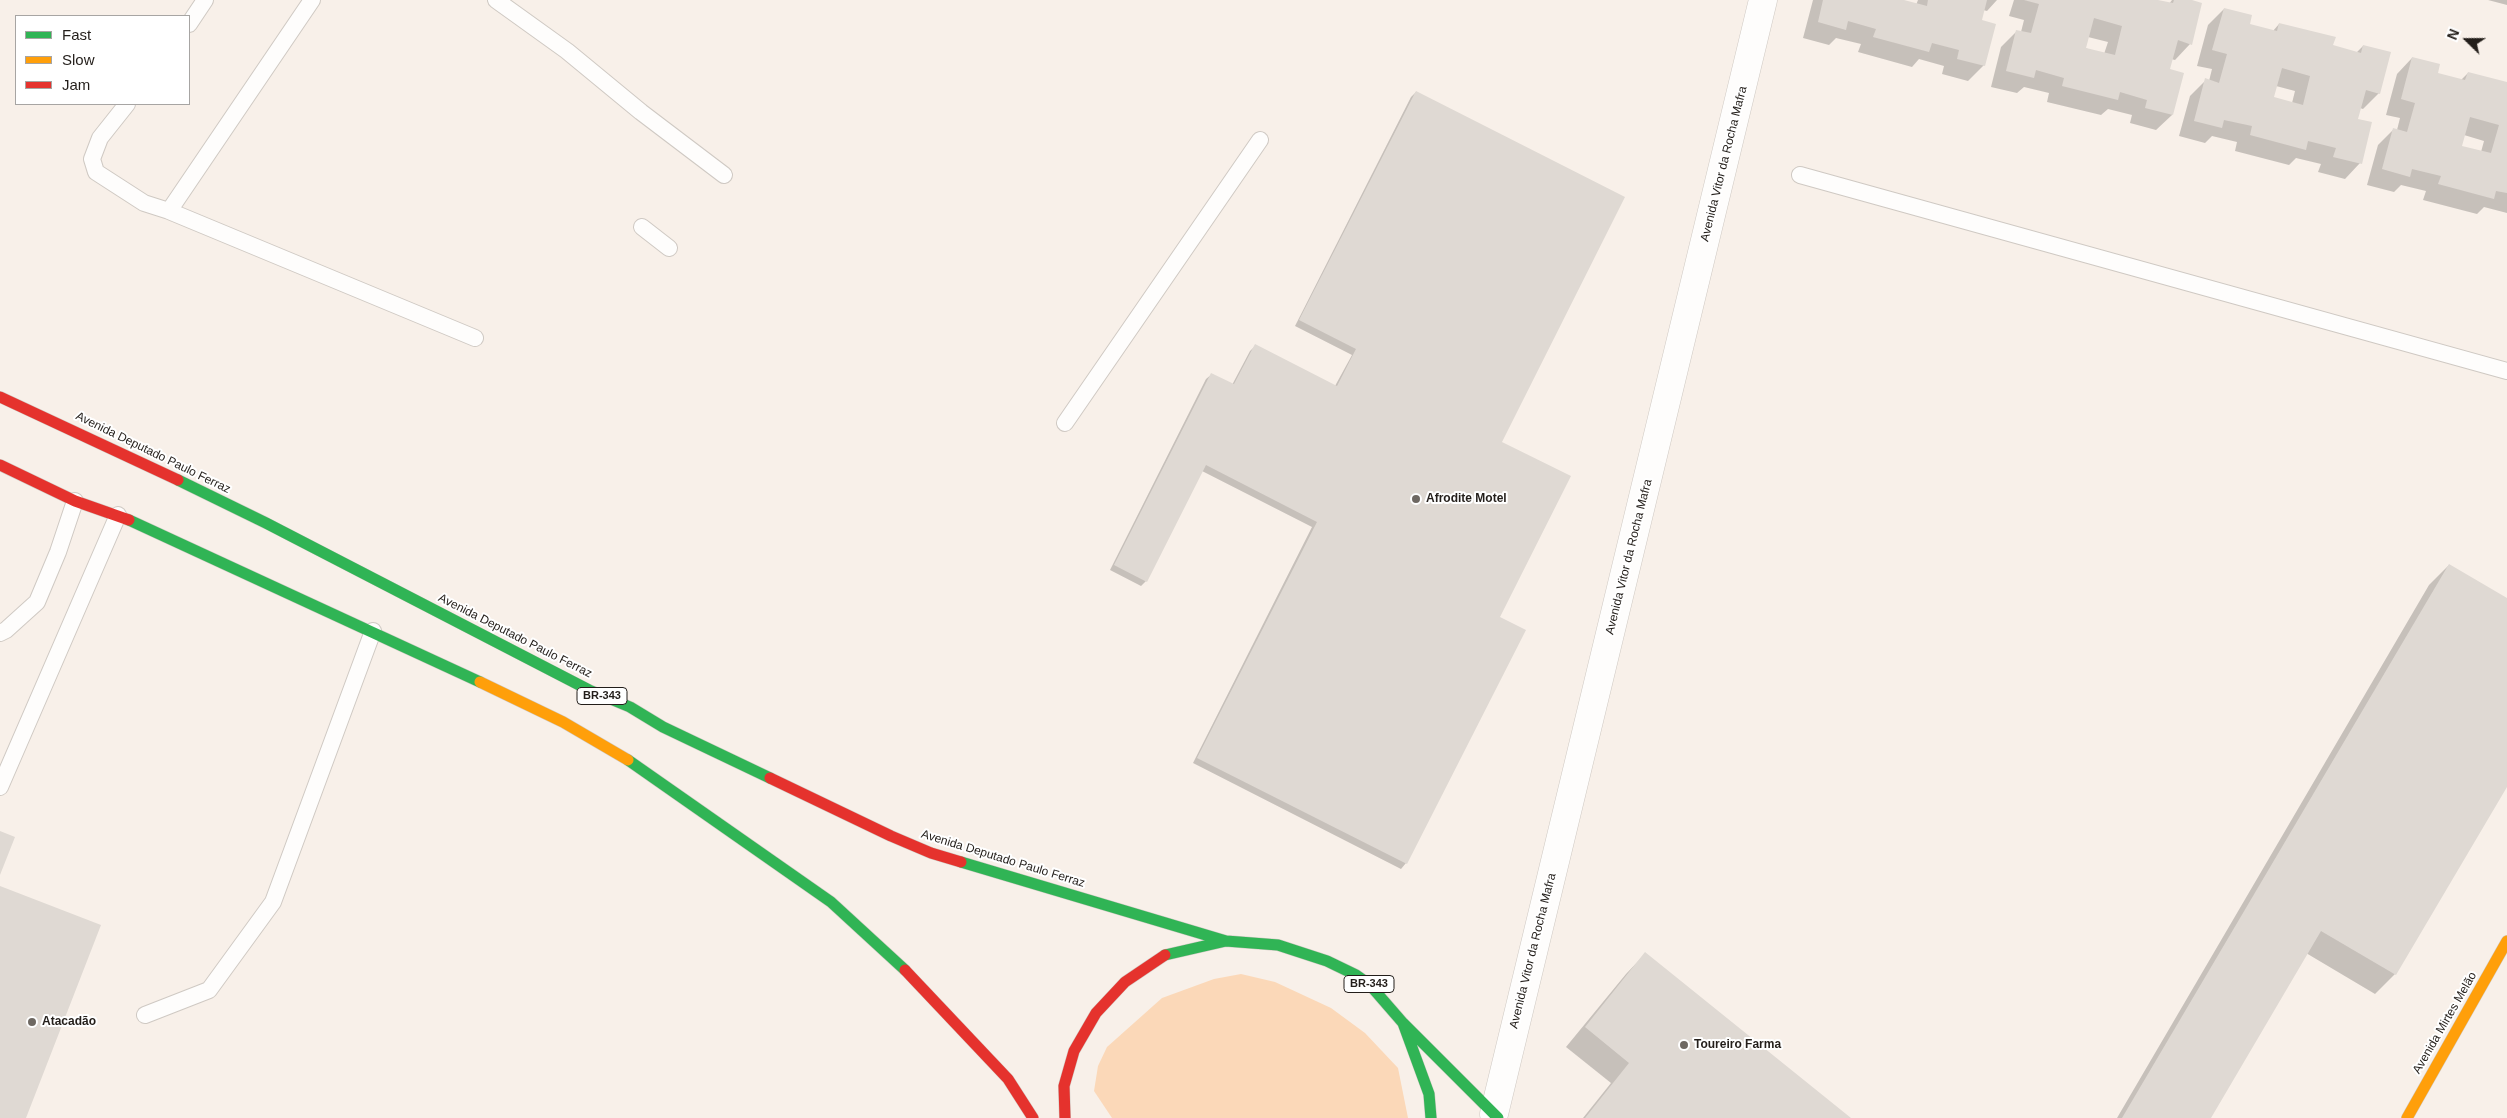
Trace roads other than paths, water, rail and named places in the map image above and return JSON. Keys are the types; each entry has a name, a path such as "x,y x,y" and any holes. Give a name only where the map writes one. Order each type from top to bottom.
{"main road":[{"name":"Avenida Deputado Paulo Ferraz","path":"0,397 258,519 589,690 630,707 663,727 891,836 930,853 1226,941"},
{"path":"0,464 75,501 118,515 374,631 563,722 620,754 831,902 889,953 1001,1072 1033,1118"},
{"path":"1065,1118 1064,1086 1074,1051 1102,1007 1125,982 1169,953 1226,941"},
{"name":"BR-343","path":"1226,941 1278,945 1327,961 1356,975 1370,985 1403,1023 1429,1094 1431,1118"},
{"name":"Avenida Mirtes Melão","path":"2407,1118 2507,941"},
{"path":"1403,1023 1496,1116"}],"street":[{"name":"Avenida Vitor da Rocha Mafra","path":"1496,1116 1763,0"}],"lane":[{"path":"190,22 205,0"},
{"path":"169,211 312,0"},
{"path":"496,0 566,50 640,112 724,174"},
{"path":"126,105 100,138 92,159 96,172 144,203 169,211 476,338"},
{"path":"1065,423 1260,140"},
{"path":"1800,175 2507,372"},
{"path":"642,227 669,248"},
{"path":"0,633 6,630 37,602 58,552 75,501"},
{"path":"0,787 118,515"},
{"path":"145,1015 209,990 273,902 374,631"}],"place":[{"name":"Afrodite Motel","path":"1416,499"},
{"name":"Atacadão","path":"32,1022"},
{"name":"Toureiro Farma","path":"1684,1045"}]}
